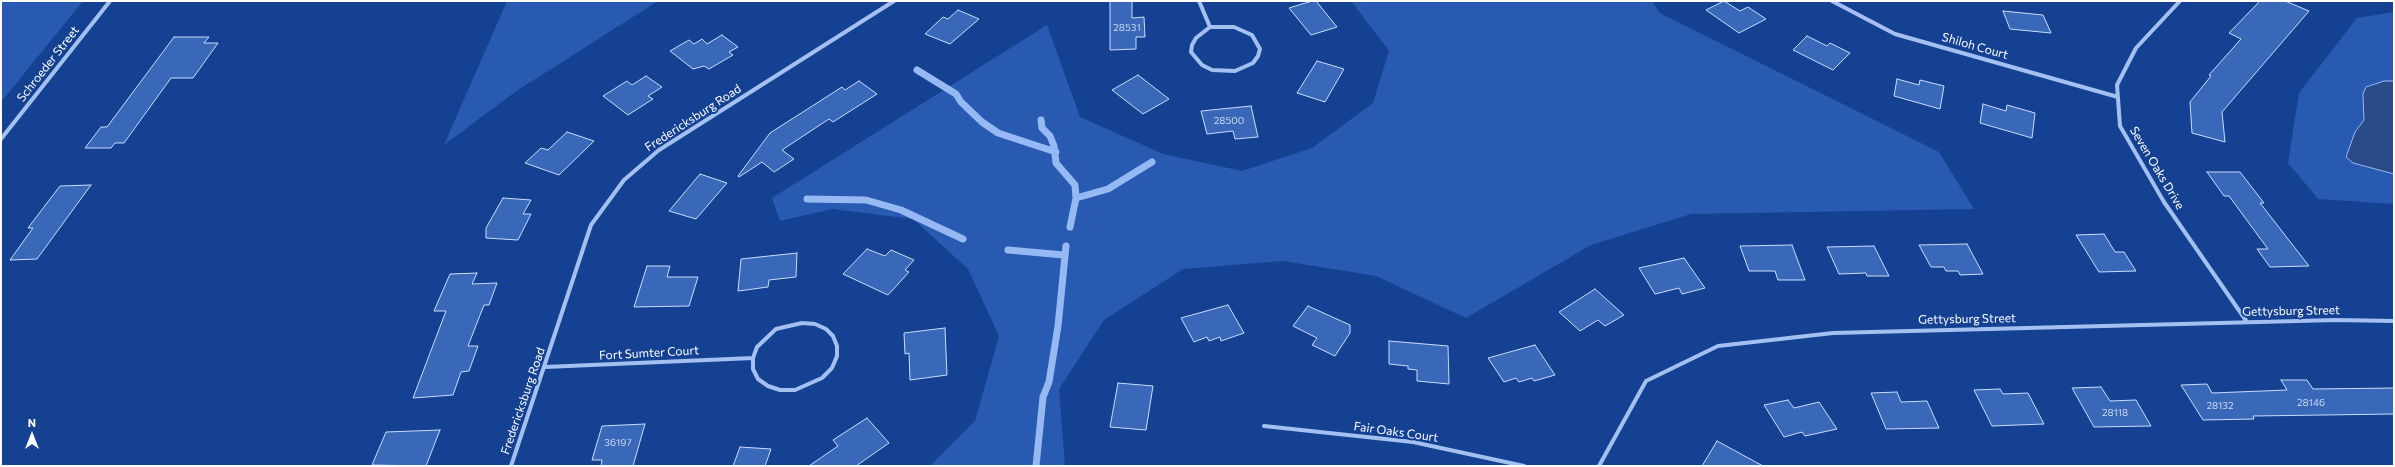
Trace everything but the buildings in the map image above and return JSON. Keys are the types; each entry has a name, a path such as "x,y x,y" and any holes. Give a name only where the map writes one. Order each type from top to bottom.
{"street":[{"name":"Schroeder Street","path":"1,139 110,1"},
{"name":"Fredericksburg Road","path":"511,466 591,225 624,180 659,150 894,1"},
{"path":"1199,1 1210,27"},
{"name":"Shiloh Court","path":"1832,1 1895,34 2118,97"},
{"name":"Seven Oaks Drive","path":"2180,1 2136,48 2117,86 2120,126 2164,202 2247,322"},
{"path":"1210,27 1234,28 1252,35 1260,49 1258,56 1253,63 1235,71 1212,70 1202,66 1193,56 1192,45 1196,38 1210,27"},
{"name":"Gettysburg Street","path":"1599,466 1646,381 1718,346 1833,333 2247,322 2394,321"},
{"path":"796,324 815,324 826,329 833,336 837,346 837,356 832,368 822,378 795,390 780,390 768,386 758,379 753,369 753,358 757,347 765,337 776,329 796,324"},
{"name":"Fort Sumter Court","path":"545,367 753,358"},
{"name":"Fair Oaks Court","path":"1264,426 1413,442 1524,466"}],"shaded area":[{"path":"1,1 83,1 1,102"},
{"path":"507,1 658,1 515,92 444,145"},
{"path":"1351,1 1652,1 1660,13 1939,152 1974,209 1691,214 1591,245 1466,318 1376,276 1283,261 1183,269 1104,320 1059,389 1065,466 930,466 975,421 999,336 968,269 913,219 832,209 780,221 772,198 1047,25 1080,117 1163,154 1242,171 1312,148 1373,103 1389,51"},
{"path":"2394,12 2394,81 2372,84 2363,94 2364,120 2356,132 2353,163 2394,174 2394,204 2318,199 2288,163 2299,93 2357,18"},
{"path":"2384,81 2394,81 2394,174 2353,163 2346,157 2355,132 2364,120 2363,94 2366,87"}],"waterway":[{"path":"917,70 956,94 961,102 982,122 998,133 1055,152"},
{"path":"1041,120 1042,128 1050,136 1055,152"},
{"path":"1055,152 1056,163 1075,185 1076,198"},
{"path":"1076,198 1108,189 1152,162"},
{"path":"1070,227 1076,198"},
{"path":"807,199 866,200 901,210 963,239"},
{"path":"1036,466 1043,397 1049,382 1058,326 1066,246"},
{"path":"1008,250 1064,255"}]}
